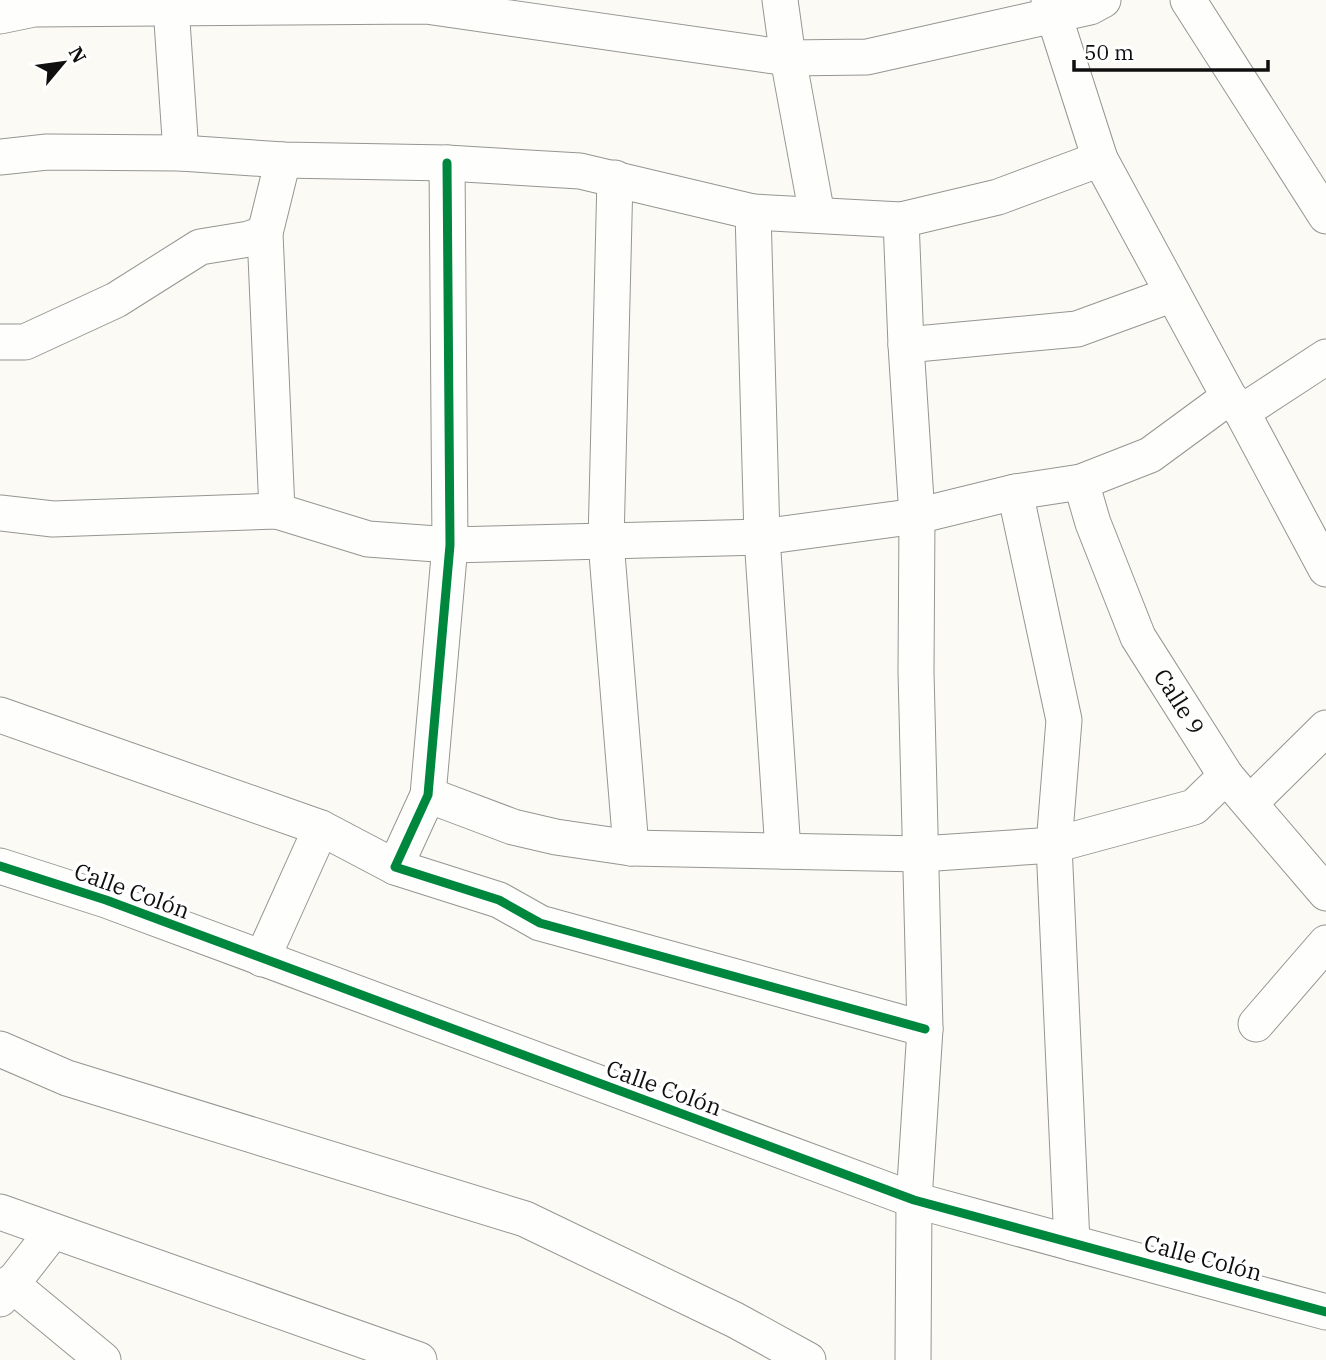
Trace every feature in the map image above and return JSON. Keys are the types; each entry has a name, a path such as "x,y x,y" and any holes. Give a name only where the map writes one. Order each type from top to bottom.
{"street":[{"path":"780,0 817,215"},
{"path":"0,16 34,9 426,6 788,58 867,57 1051,7 1090,7 1103,0"},
{"path":"1188,0 1326,216"},
{"path":"171,7 181,153"},
{"path":"1051,7 1100,159 1326,569"},
{"path":"0,158 47,152 181,153 283,160 447,163 580,171 753,212 901,220 998,197 1100,159"},
{"path":"277,511 265,233 283,160"},
{"path":"395,867 428,795 450,545 447,163"},
{"path":"615,178 606,542 631,848"},
{"path":"753,212 762,537 783,851"},
{"path":"901,220 905,345 918,516 916,672 925,1029 914,1200 913,1360"},
{"path":"0,342 25,342 116,300 200,247 248,239 265,233"},
{"path":"905,345 1077,329 1173,295"},
{"path":"0,513 53,519 277,511 368,539 450,545 762,537 918,516 1015,492 1081,482 1150,455 1235,404 1326,357"},
{"name":"Calle 9","path":"1081,482 1093,523 1138,638 1226,776 1326,893"},
{"path":"1015,492 1065,720 1054,845 1072,1243"},
{"path":"0,715 321,828 395,867 499,900 540,923 925,1029"},
{"path":"1250,803 1326,728"},
{"path":"428,795 513,827 556,837 631,848 921,853 1054,845 1194,807 1226,776"},
{"path":"262,959 321,828"},
{"name":"Calle Colón","path":"0,866 106,900 914,1200 1326,1312"},
{"path":"1256,1024 1326,943"},
{"path":"0,1049 67,1078 525,1219 735,1320 808,1360"},
{"path":"0,1212 419,1360"},
{"path":"53,1231 5,1291 103,1360"}],"cycle path":[{"path":"447,163 450,545 428,795 395,867 499,900 540,923 925,1029"},
{"path":"0,866 106,900 914,1200 1326,1312"}]}
